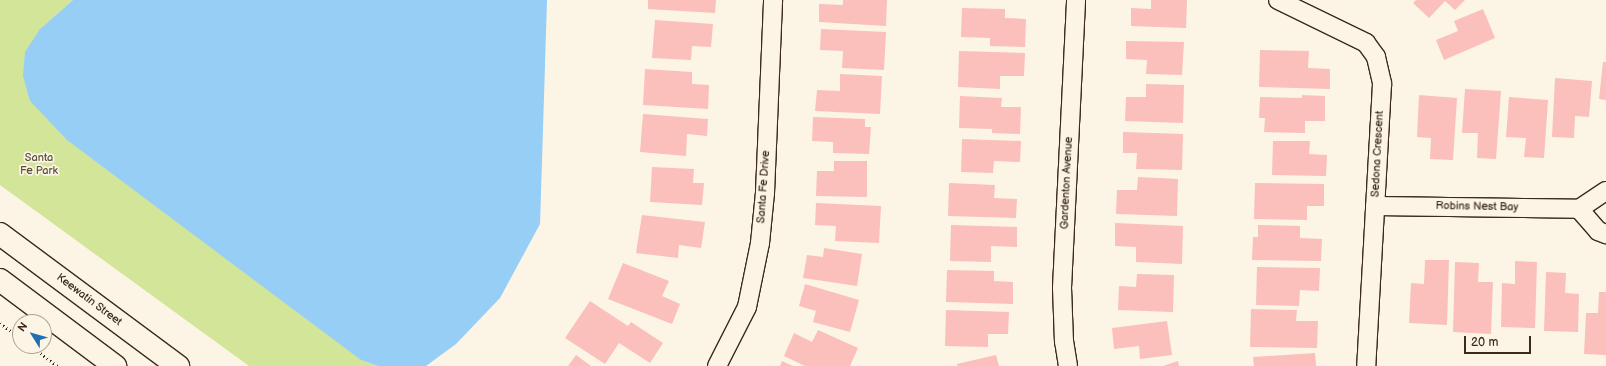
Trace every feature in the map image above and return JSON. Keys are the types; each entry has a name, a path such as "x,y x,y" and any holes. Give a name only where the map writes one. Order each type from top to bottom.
{"street":[{"name":"Santa Fe Drive","path":"717,366 747,307 760,243 765,193 773,0"},
{"name":"Gardenton Avenue","path":"1068,366 1064,342 1062,288 1076,0"},
{"name":"Sedona Crescent","path":"1278,0 1366,43 1376,57 1382,84 1366,366"},
{"path":"1606,191 1579,209 1598,231 1606,234"},
{"name":"Robins Nest Bay","path":"1375,206 1579,209"},
{"name":"Keewatin Street","path":"0,234 178,366"},
{"path":"0,280 115,366"}],"path":[{"path":"0,323 12,332"},
{"path":"42,354 58,366"}],"green space":[{"name":"Santa Fe Park","path":"0,0 73,0 40,29 361,360 378,366 249,366 0,185"}],"water":[{"path":"73,0 547,0 540,224 500,298 456,344 426,366 378,366 361,360 67,140 30,101 23,76 25,52 40,29"}],"building":[{"path":"648,0 716,0 715,13 648,9"},
{"path":"843,0 887,0 886,26 819,22 819,4 843,5"},
{"path":"1151,0 1187,0 1186,28 1131,26 1131,8 1151,9"},
{"path":"1416,0 1465,0 1455,10 1445,1 1429,18 1413,3"},
{"path":"962,8 1005,9 1005,18 1026,19 1025,47 990,46 990,38 961,37"},
{"path":"1483,9 1495,38 1444,60 1436,40 1458,31 1454,21"},
{"path":"655,20 713,24 711,47 692,46 691,60 652,58"},
{"path":"821,29 886,32 884,70 842,68 843,51 820,50"},
{"path":"1126,41 1184,42 1182,75 1146,74 1147,60 1126,59"},
{"path":"1260,50 1309,51 1308,68 1330,69 1330,89 1259,87"},
{"path":"959,51 1025,53 1024,76 1000,76 1000,89 958,87"},
{"path":"1603,62 1606,62 1606,100 1599,99"},
{"path":"645,69 692,72 692,84 709,85 708,109 643,105"},
{"path":"840,74 882,76 880,114 815,111 817,90 840,91"},
{"path":"1555,78 1592,81 1589,117 1575,116 1574,138 1552,137"},
{"path":"1146,84 1184,85 1183,123 1125,121 1126,97 1146,97"},
{"path":"1465,89 1501,91 1496,159 1477,158 1478,133 1462,133"},
{"path":"1302,95 1325,96 1325,121 1305,121 1305,133 1264,132 1265,118 1259,118 1260,97 1302,98"},
{"path":"1419,95 1457,98 1453,160 1430,159 1431,138 1417,137"},
{"path":"960,96 1002,98 1001,107 1021,107 1020,134 992,133 992,129 959,128"},
{"path":"1509,97 1548,100 1544,158 1524,157 1526,138 1506,137"},
{"path":"643,114 708,119 707,136 687,134 686,156 640,152"},
{"path":"813,117 865,119 865,127 871,127 869,154 833,153 833,142 812,141"},
{"path":"1123,132 1183,134 1182,170 1136,169 1137,153 1123,153"},
{"path":"962,139 1021,141 1020,162 994,161 993,173 961,172"},
{"path":"1273,141 1310,141 1309,154 1327,155 1326,176 1272,175"},
{"path":"834,161 867,161 867,197 816,196 817,171 834,171"},
{"path":"652,167 694,169 693,183 704,183 702,205 650,202"},
{"path":"1138,177 1178,179 1177,216 1116,214 1117,190 1137,190"},
{"path":"949,183 995,185 994,198 1017,199 1016,218 948,216"},
{"path":"1255,183 1324,184 1324,206 1307,206 1307,220 1254,219"},
{"path":"816,203 881,206 879,243 835,241 836,226 815,225"},
{"path":"642,215 705,222 701,248 679,245 678,258 636,253"},
{"path":"1115,223 1183,226 1182,264 1136,262 1136,247 1115,246"},
{"path":"951,225 1017,227 1017,247 991,246 991,262 950,261"},
{"path":"1258,225 1300,226 1300,238 1322,239 1321,261 1252,260 1253,237 1258,237"},
{"path":"824,248 862,254 857,286 803,278 807,255 823,257"},
{"path":"1425,260 1449,260 1447,325 1409,323 1411,283 1424,284"},
{"path":"1515,261 1537,262 1535,328 1501,327 1502,283 1515,284"},
{"path":"1455,262 1479,263 1478,282 1493,282 1491,334 1453,332"},
{"path":"623,263 669,281 662,296 680,304 672,324 608,299"},
{"path":"1257,267 1320,268 1319,291 1300,290 1299,306 1256,305"},
{"path":"947,270 994,271 994,281 1013,282 1013,304 946,302"},
{"path":"1546,272 1566,273 1565,293 1579,294 1578,332 1544,331"},
{"path":"1137,274 1174,275 1173,312 1118,310 1119,286 1136,287"},
{"path":"805,284 859,300 850,332 813,322 816,311 799,306"},
{"path":"1599,292 1606,292 1606,355 1584,354 1586,313 1598,313"},
{"path":"590,301 628,326 631,322 663,343 650,363 619,343 605,364 565,338"},
{"path":"1251,309 1297,310 1296,321 1318,321 1317,348 1250,347"},
{"path":"946,310 1009,312 1008,334 988,334 988,347 945,346"},
{"path":"1167,321 1172,355 1140,359 1139,346 1114,349 1112,328"},
{"path":"818,330 858,348 850,366 805,366 784,356 794,333 812,342"},
{"path":"1315,353 1316,366 1254,366 1253,357"},
{"path":"576,355 591,366 568,366"},
{"path":"996,355 999,366 957,366 957,364"},
{"path":"782,361 793,366 780,366"},
{"path":"1178,361 1179,366 1163,366"}]}
